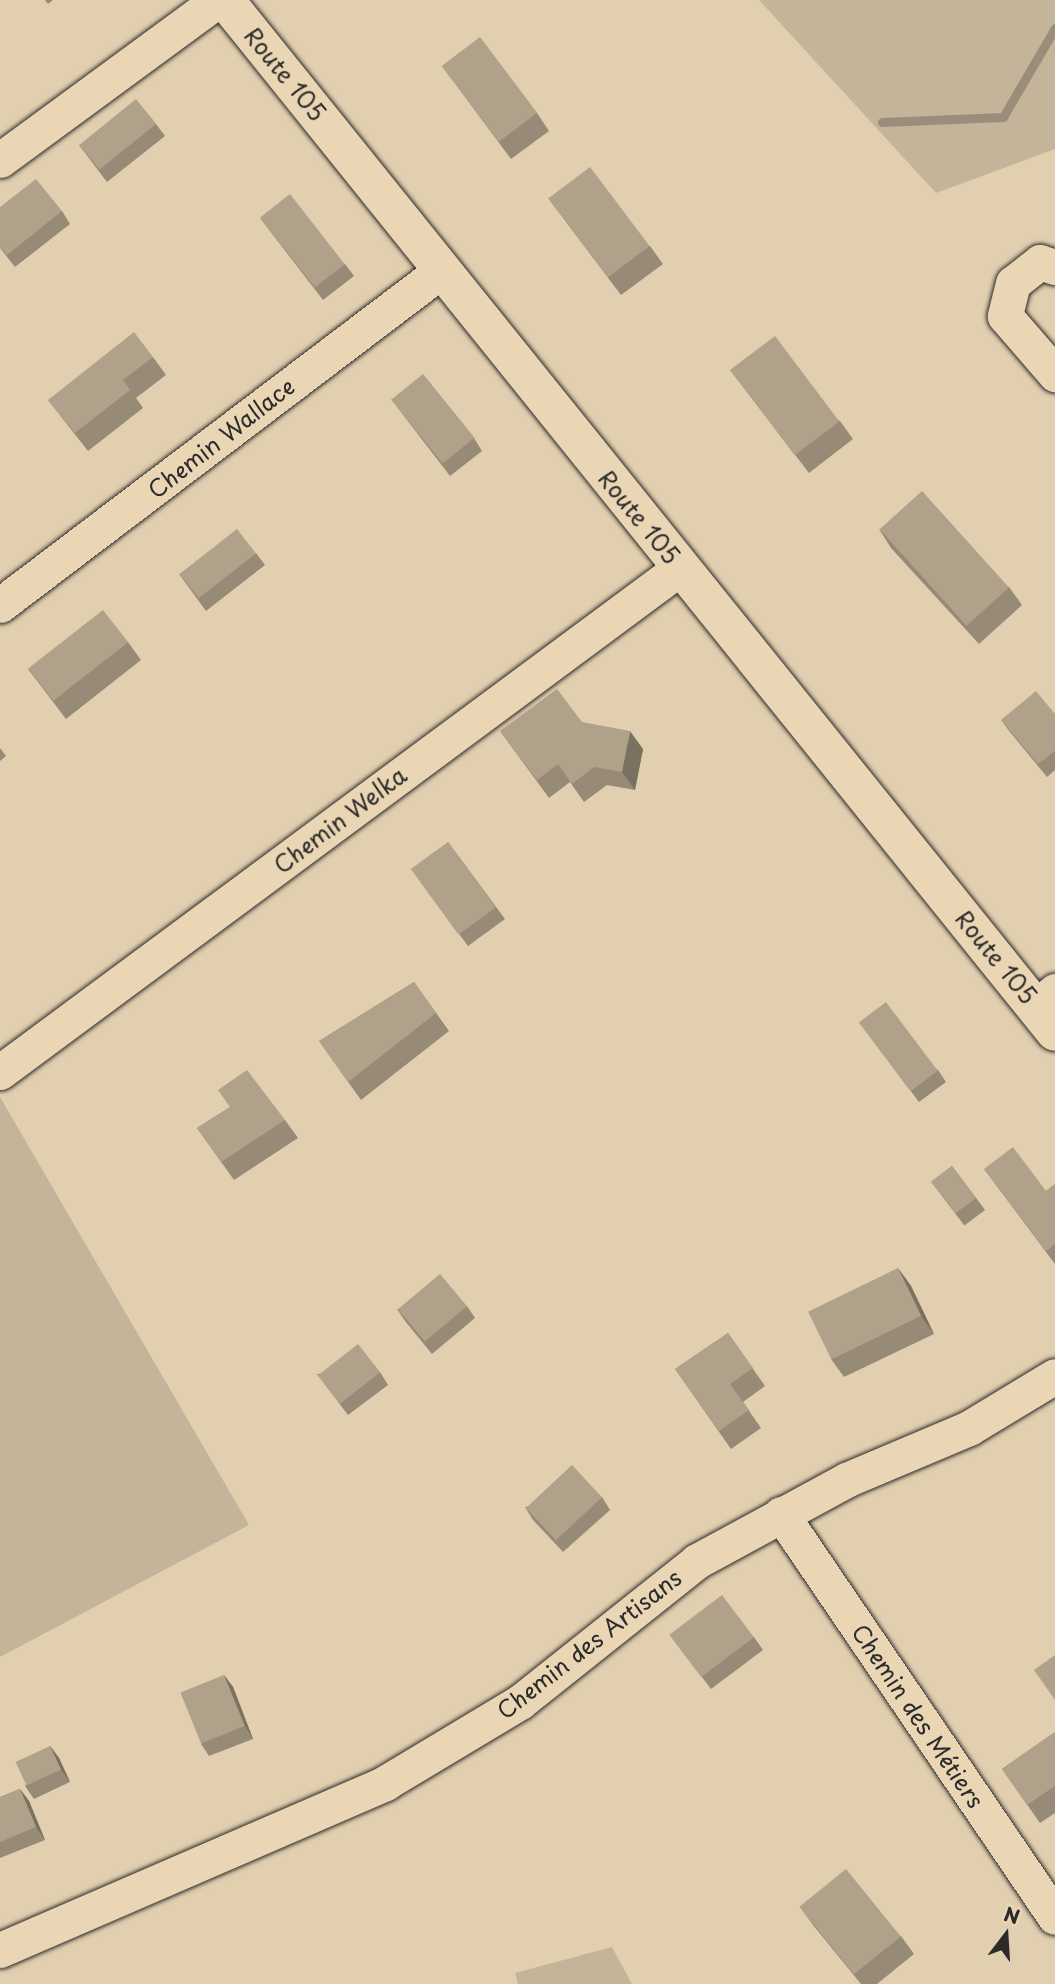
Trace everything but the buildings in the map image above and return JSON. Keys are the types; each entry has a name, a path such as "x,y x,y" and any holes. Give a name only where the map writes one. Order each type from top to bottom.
{"main road":[{"name":"Route 105","path":"225,0 680,568 1049,1010"}],"street":[{"path":"0,160 218,0"},
{"path":"1055,267 1040,261 1013,283 1005,316 1055,374"},
{"name":"Chemin Wallace","path":"0,605 442,270"},
{"name":"Chemin Welka","path":"0,1072 680,568"},
{"name":"Chemin des Artisans","path":"0,1950 315,1816 427,1759 520,1702 671,1577 846,1480 969,1428 1055,1376"},
{"name":"Chemin des Métiers","path":"781,1514 1055,1917"}],"shaded area":[{"path":"759,0 1055,0 1055,149 936,193"},
{"path":"0,1097 249,1525 0,1657"},
{"path":"612,1947 632,1984 518,1984 515,1973"}],"waterway":[{"path":"882,122 1003,117 1055,28"}]}
